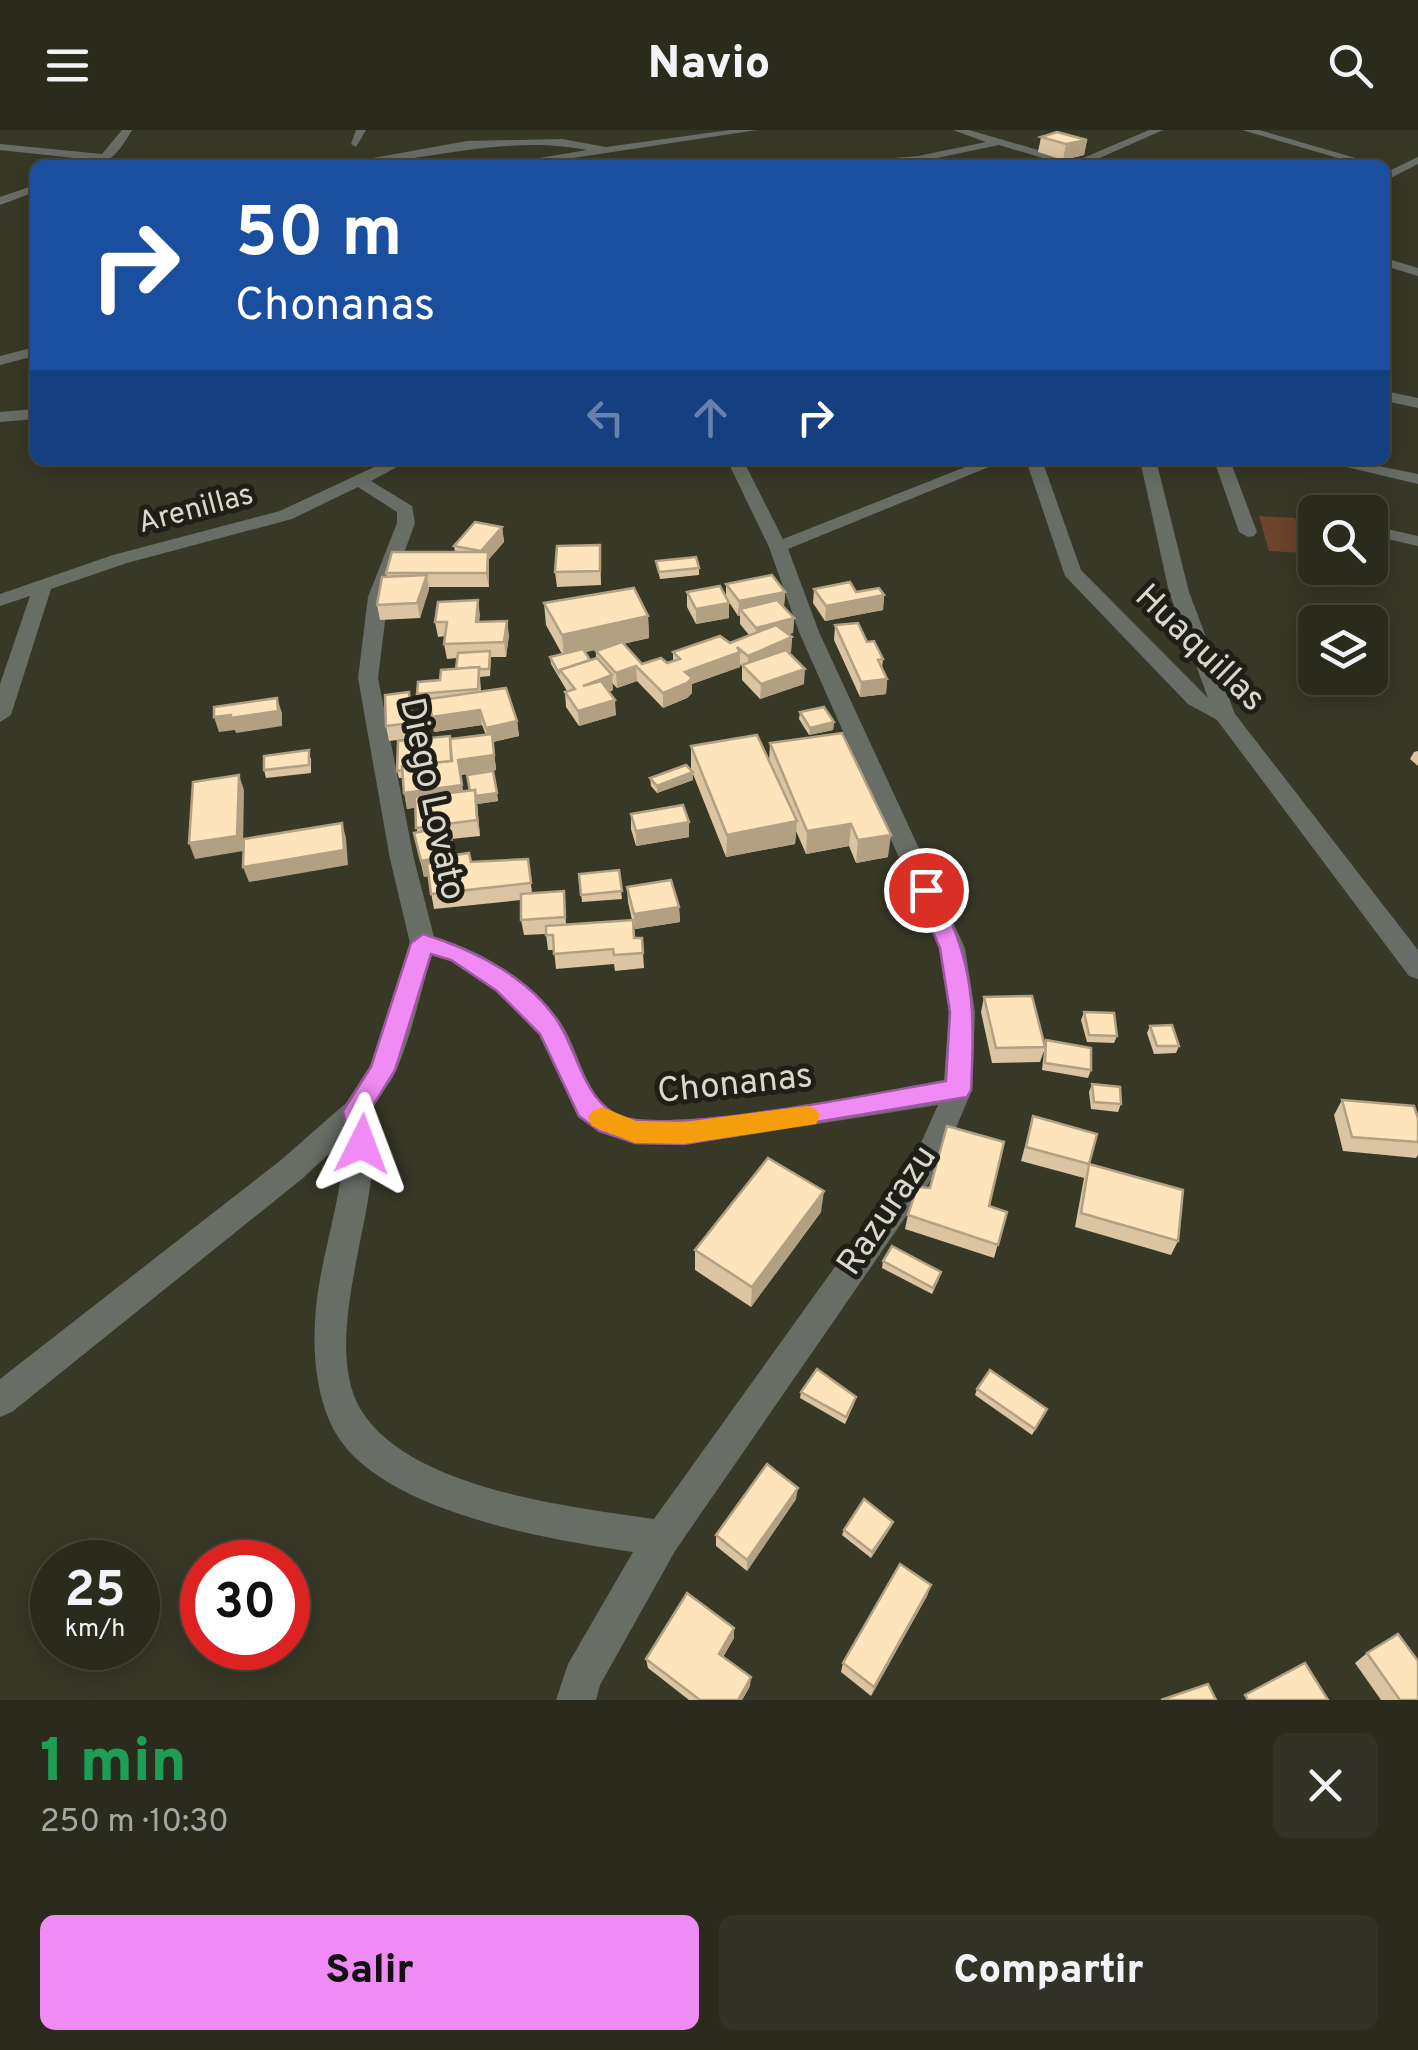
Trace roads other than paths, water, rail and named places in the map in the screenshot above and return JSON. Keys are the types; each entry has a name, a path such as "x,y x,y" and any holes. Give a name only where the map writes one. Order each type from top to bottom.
{"street":[{"path":"102,160 127,130"},
{"path":"356,144 361,130"},
{"path":"667,130 678,140"},
{"path":"537,160 752,130"},
{"path":"958,130 1060,160"},
{"path":"1089,160 1158,130"},
{"path":"1247,130 1356,160"},
{"path":"368,160 454,145 562,142 604,150"},
{"path":"889,160 932,157 1000,142"},
{"path":"0,147 105,158"},
{"path":"1390,173 1418,160"},
{"path":"0,201 30,190"},
{"path":"1390,264 1418,272"},
{"path":"0,361 30,352"},
{"path":"1390,397 1418,403"},
{"path":"0,417 30,414"},
{"name":"Arenillas","path":"0,600 137,554 286,515 391,465"},
{"name":"Razurazu","path":"576,1700 582,1678 662,1538 928,1161 958,1090 962,1012 952,948 809,632 778,546 738,465"},
{"path":"778,546 985,465"},
{"name":"Huaquillas","path":"1036,465 1072,572 1195,700 1224,715 1418,969"},
{"path":"1149,465 1178,592 1224,715"},
{"path":"1224,465 1248,532"},
{"path":"1350,465 1418,479"},
{"name":"Diego Lovato","path":"0,1400 292,1168 356,1111 382,1070 423,943 402,859 368,678 378,596 406,523 406,510 359,480"},
{"path":"1388,534 1418,542"},
{"path":"0,714 42,588"},
{"name":"Chonanas","path":"423,943 459,954 506,984 549,1028 588,1109 608,1123 635,1132 684,1133 958,1090"},
{"path":"356,1111 362,1144 332,1312 333,1377 353,1430 407,1472 466,1498 530,1516 662,1538"}]}
